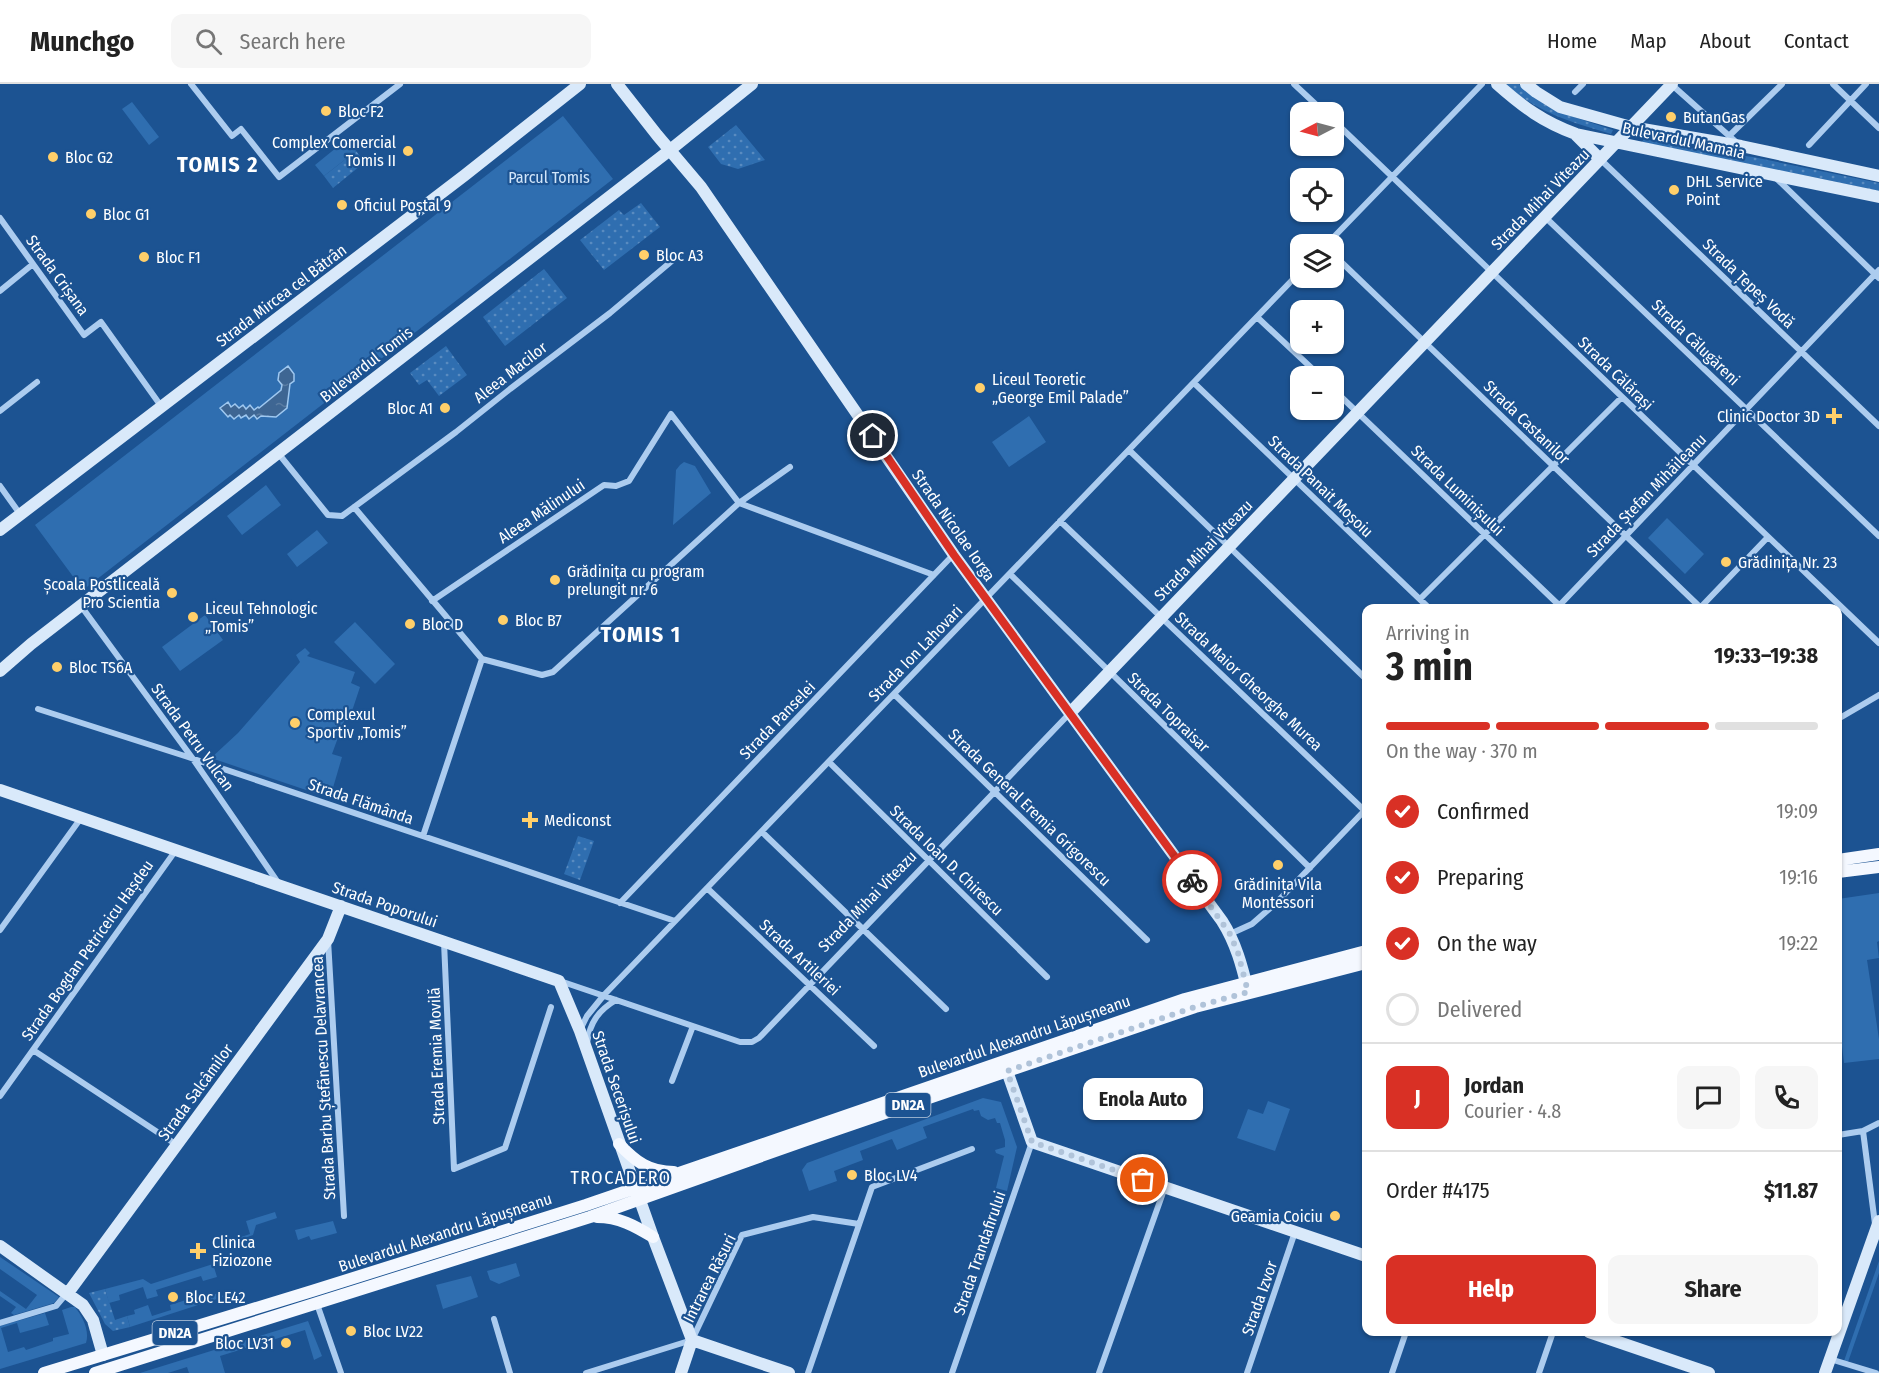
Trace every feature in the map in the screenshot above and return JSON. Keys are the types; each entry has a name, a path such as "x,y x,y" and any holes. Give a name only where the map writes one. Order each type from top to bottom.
{"main road":[{"path":"1842,859 1879,854"},
{"path":"1842,872 1879,867"},
{"name":"Bulevardul Alexandru Lăpușneanu","path":"44,1373 461,1245 638,1194 809,1139 1195,1007 1247,987 1362,952"},
{"name":"Bulevardul Alexandru Lăpușneanu","path":"95,1373 590,1217 681,1172 1185,999 1362,964"},
{"path":"619,1144 632,1158 647,1168 681,1172"},
{"path":"590,1217 625,1221 653,1237"}],"street":[{"path":"191,84 232,136 242,129 279,177 400,84"},
{"name":"Strada Mircea cel Bătrân","path":"0,530 580,84"},
{"name":"Strada Nicolae Iorga","path":"617,84 686,167 729,225 954,555 1230,934 1247,987"},
{"name":"Bulevardul Tomis","path":"0,670 752,84"},
{"path":"1294,84 1313,102"},
{"path":"1337,234 1482,84"},
{"name":"Bulevardul Mamaia","path":"1497,84 1524,108 1551,124 1576,134 1879,197"},
{"name":"Bulevardul Mamaia","path":"1526,84 1560,107 1631,127 1741,146 1879,176"},
{"path":"1575,92 1583,84"},
{"path":"1671,84 1741,146"},
{"name":"Strada Mihai Viteazu","path":"759,1038 1671,84"},
{"path":"1729,136 1782,84"},
{"path":"1833,84 1879,128"},
{"path":"1809,145 1866,84"},
{"name":"Strada Călărași","path":"1344,131 1838,604"},
{"path":"1576,134 1600,159"},
{"name":"Strada Țepeș Vodă","path":"1600,159 1879,426"},
{"path":"1773,176 1878,274"},
{"name":"Strada Călugăreni","path":"1545,217 1879,536"},
{"name":"Strada Crișana","path":"0,218 84,335 101,322 161,406"},
{"name":"Aleea Macilor","path":"354,507 456,432 610,313 678,255"},
{"path":"0,291 33,264"},
{"name":"Strada Castanilor","path":"1344,265 1696,604"},
{"name":"Strada Ștefan Mihăileanu","path":"1564,604 1746,409 1878,274"},
{"name":"Strada Ion Lahovari","path":"580,1031 587,1016 604,995 1290,282"},
{"path":"1257,317 1309,366"},
{"path":"0,411 37,382"},
{"name":"Strada Panait Moșoiu","path":"1194,383 1425,604"},
{"path":"1420,599 1622,397"},
{"name":"Strada Luminișului","path":"1344,400 1556,604"},
{"name":"Aleea Mălinului","path":"432,601 604,485 616,486 629,481 671,414 739,503"},
{"path":"1129,450 1362,675"},
{"path":"278,453 328,515 342,516 354,507 482,659 542,675 553,672 739,503 790,467"},
{"path":"0,486 20,514"},
{"path":"739,503 934,575"},
{"name":"Strada Maior Gheorghe Murea","path":"1060,521 1362,806"},
{"path":"1706,604 1768,537"},
{"name":"Strada Panselei","path":"620,903 954,555"},
{"name":"Strada Topraisar","path":"1010,574 1310,868"},
{"name":"Strada Petru Vulcan","path":"81,606 193,759 280,885"},
{"name":"Strada Călărași","path":"1842,608 1879,643"},
{"path":"423,836 482,659"},
{"name":"Strada General Eremia Grigorescu","path":"894,694 1147,940"},
{"path":"1842,717 1879,695"},
{"name":"Strada Flămânda","path":"38,709 675,921"},
{"name":"Strada Ioan D. Chirescu","path":"828,762 1047,977"},
{"name":"Strada Poporului","path":"0,790 740,1042 752,1042 759,1038"},
{"path":"1230,934 1256,920 1362,814"},
{"path":"0,930 82,818"},
{"path":"762,832 946,1009"},
{"name":"Strada Bogdan Petriceicu Hașdeu","path":"0,1096 176,850"},
{"name":"Strada Artileriei","path":"707,888 874,1046"},
{"name":"Strada Salcâmilor","path":"68,1293 328,939 341,906"},
{"name":"Strada Barbu Ștefănescu Delavrancea","path":"328,939 344,1216"},
{"name":"Strada Eremia Movilă","path":"444,941 454,1169 505,1148 551,1007"},
{"name":"Strada Secerișului","path":"559,981 580,1031 619,1144 692,1340"},
{"path":"586,1049 588,1034 598,1014 616,1000"},
{"path":"672,1081 693,1026"},
{"path":"33,1050 177,1145"},
{"path":"1007,1071 1032,1142 1362,1255"},
{"path":"1842,1134 1863,1131 1879,1123"},
{"path":"1842,1325 1877,1224 1863,1131"},
{"name":"Strada Trandafirului","path":"952,1373 1032,1142"},
{"path":"808,1373 872,1187 972,1149"},
{"path":"1100,1373 1165,1187"},
{"name":"Intrarea Răsuri","path":"692,1340 742,1235 813,1217 859,1224"},
{"name":"Strada Izvor","path":"1247,1373 1296,1232"},
{"path":"0,1246 68,1293 88,1311 103,1355"},
{"path":"0,1323 56,1306 68,1293"},
{"path":"317,1304 341,1373"},
{"path":"494,1319 510,1373"},
{"path":"1392,1373 1405,1336"},
{"path":"1539,1373 1552,1336"},
{"path":"1598,1336 1681,1369 1709,1373"},
{"path":"1826,1373 1838,1336"},
{"path":"681,1373 692,1340"},
{"path":"586,1373 692,1340 789,1373"},
{"path":"1830,1359 1878,1373"}],"green space":[{"path":"1506,84 1519,84 1556,111 1613,130 1611,134 1555,115 1529,102"},
{"path":"132,102 159,137 149,145 122,109"},
{"name":"Parcul Tomis","path":"563,116 613,179 83,590 35,525"},
{"path":"736,125 765,160 738,169 721,164 708,147"},
{"path":"347,139 356,151 324,176 315,165"},
{"path":"1644,139 1753,157 1879,183 1879,191 1642,142"},
{"path":"356,151 365,162 333,188 324,176"},
{"path":"641,203 660,227 604,270 580,240 619,210 624,215"},
{"path":"544,269 567,298 505,346 483,317"},
{"path":"446,346 467,375 439,396 427,380 419,385 410,373"},
{"path":"1029,416 1046,442 1009,467 992,442"},
{"path":"684,462 695,466 711,493 673,525 676,470"},
{"path":"266,485 281,505 242,535 227,516"},
{"path":"1667,518 1704,554 1685,574 1648,538"},
{"path":"317,530 328,543 297,567 287,554"},
{"path":"205,615 223,640 180,671 162,647"},
{"path":"355,622 395,664 375,684 334,642"},
{"name":"Complexul Sportiv „Tomis”","path":"305,648 310,653 307,656 355,672 351,683 360,687 351,714 347,713 332,754 342,757 330,798 211,758 238,733 300,662 296,655"},
{"path":"578,836 594,841 580,880 564,874"},
{"path":"1879,893 1879,941 1877,942 1879,958 1867,960 1879,1039 1879,1059 1844,1063 1842,898"},
{"path":"983,1098 1001,1102 1017,1147 1007,1191 996,1188 1004,1156 996,1153 995,1150 1005,1147 1000,1123 997,1123 995,1118 988,1120 981,1116 979,1110 974,1111 973,1109 923,1127 927,1138 897,1150 892,1139 860,1151 863,1160 834,1171 837,1181 809,1191 802,1170 807,1163"},
{"path":"1268,1101 1290,1109 1275,1151 1237,1138 1248,1109 1263,1114"},
{"path":"275,1212 277,1218 256,1225 253,1235 233,1242 232,1240 250,1234 246,1221"},
{"path":"333,1221 337,1233 311,1240 309,1236 298,1240 295,1230"},
{"path":"0,1257 59,1297 54,1303 14,1315 11,1313 16,1307 0,1296 0,1291 26,1309 37,1295 0,1269"},
{"path":"1879,1261 1879,1273 1848,1362 1844,1361"},
{"path":"516,1263 520,1276 499,1284 490,1280 487,1271"},
{"path":"213,1264 217,1277 203,1281 201,1276 156,1290 158,1296 147,1299 143,1287 119,1295 120,1300 109,1303 105,1289 143,1279 151,1284"},
{"path":"471,1276 478,1297 443,1309 436,1285"},
{"path":"105,1289 115,1320 127,1316 130,1327 113,1331 105,1324 89,1293"},
{"path":"221,1292 223,1297 130,1327 127,1316 135,1314 134,1310 148,1305 152,1316 171,1310 170,1305 199,1296 201,1299"},
{"path":"75,1307 85,1324 86,1343 0,1369 0,1326 45,1313 49,1325 20,1333 17,1323 1,1328 8,1352 24,1347 26,1350 53,1341 53,1338 69,1334 62,1310"},
{"path":"308,1321 322,1356 314,1360 305,1330 220,1356 225,1373 189,1373 187,1367 168,1373 140,1373"}],"water":[{"path":"288,366 294,374 294,381 290,384 287,408 276,417 261,416 257,419 254,415 249,419 246,415 241,418 239,415 234,419 230,415 228,417 220,408 228,402 231,407 235,404 239,408 243,405 246,409 250,405 254,410 259,408 281,390 282,385 278,380 279,373"}],"way so far":[{"path":"1143,1180 1032,1142 1007,1071 1195,1007 1248,992 1238,953 1230,934 1192,880"}],"place":[{"name":"Bloc F2","path":"326,111"},
{"name":"ButanGas","path":"1671,117"},
{"name":"Complex Comercial Tomis II","path":"408,151"},
{"name":"Bloc G2","path":"53,157"},
{"name":"DHL Service Point","path":"1674,190"},
{"name":"Oficiul Poștal 9","path":"342,205"},
{"name":"Bloc G1","path":"91,214"},
{"name":"Bloc A3","path":"644,255"},
{"name":"Bloc F1","path":"144,257"},
{"name":"Liceul Teoretic „George Emil Palade”","path":"980,388"},
{"name":"Bloc A1","path":"445,408"},
{"name":"Clinic Doctor 3D","path":"1834,416"},
{"name":"Grădinița Nr. 23","path":"1726,562"},
{"name":"Grădinița cu program prelungit nr. 6","path":"555,580"},
{"name":"Școala Postliceală Pro Scientia","path":"172,593"},
{"name":"Liceul Tehnologic „Tomis”","path":"193,617"},
{"name":"Bloc B7","path":"503,620"},
{"name":"Bloc D","path":"410,624"},
{"name":"Bloc TS6A","path":"57,667"},
{"name":"Complexul Sportiv „Tomis”","path":"295,723"},
{"name":"Mediconst","path":"530,820"},
{"name":"Grădinița Vila Montessori","path":"1278,865"},
{"name":"Bloc LV4","path":"852,1175"},
{"name":"Enola Auto","path":"1143,1180"},
{"name":"Geamia Coiciu","path":"1335,1216"},
{"name":"Clinica Fiziozone","path":"198,1251"},
{"name":"Bloc LE42","path":"173,1297"},
{"name":"Bloc LV22","path":"351,1331"},
{"name":"Bloc LV31","path":"286,1343"}],"district":[{"name":"TOMIS 2","path":"218,164"},
{"name":"TOMIS 1","path":"641,634"},
{"name":"TROCADERO","path":"621,1178"}],"route":[{"path":"873,436 954,555 1192,880"}]}
